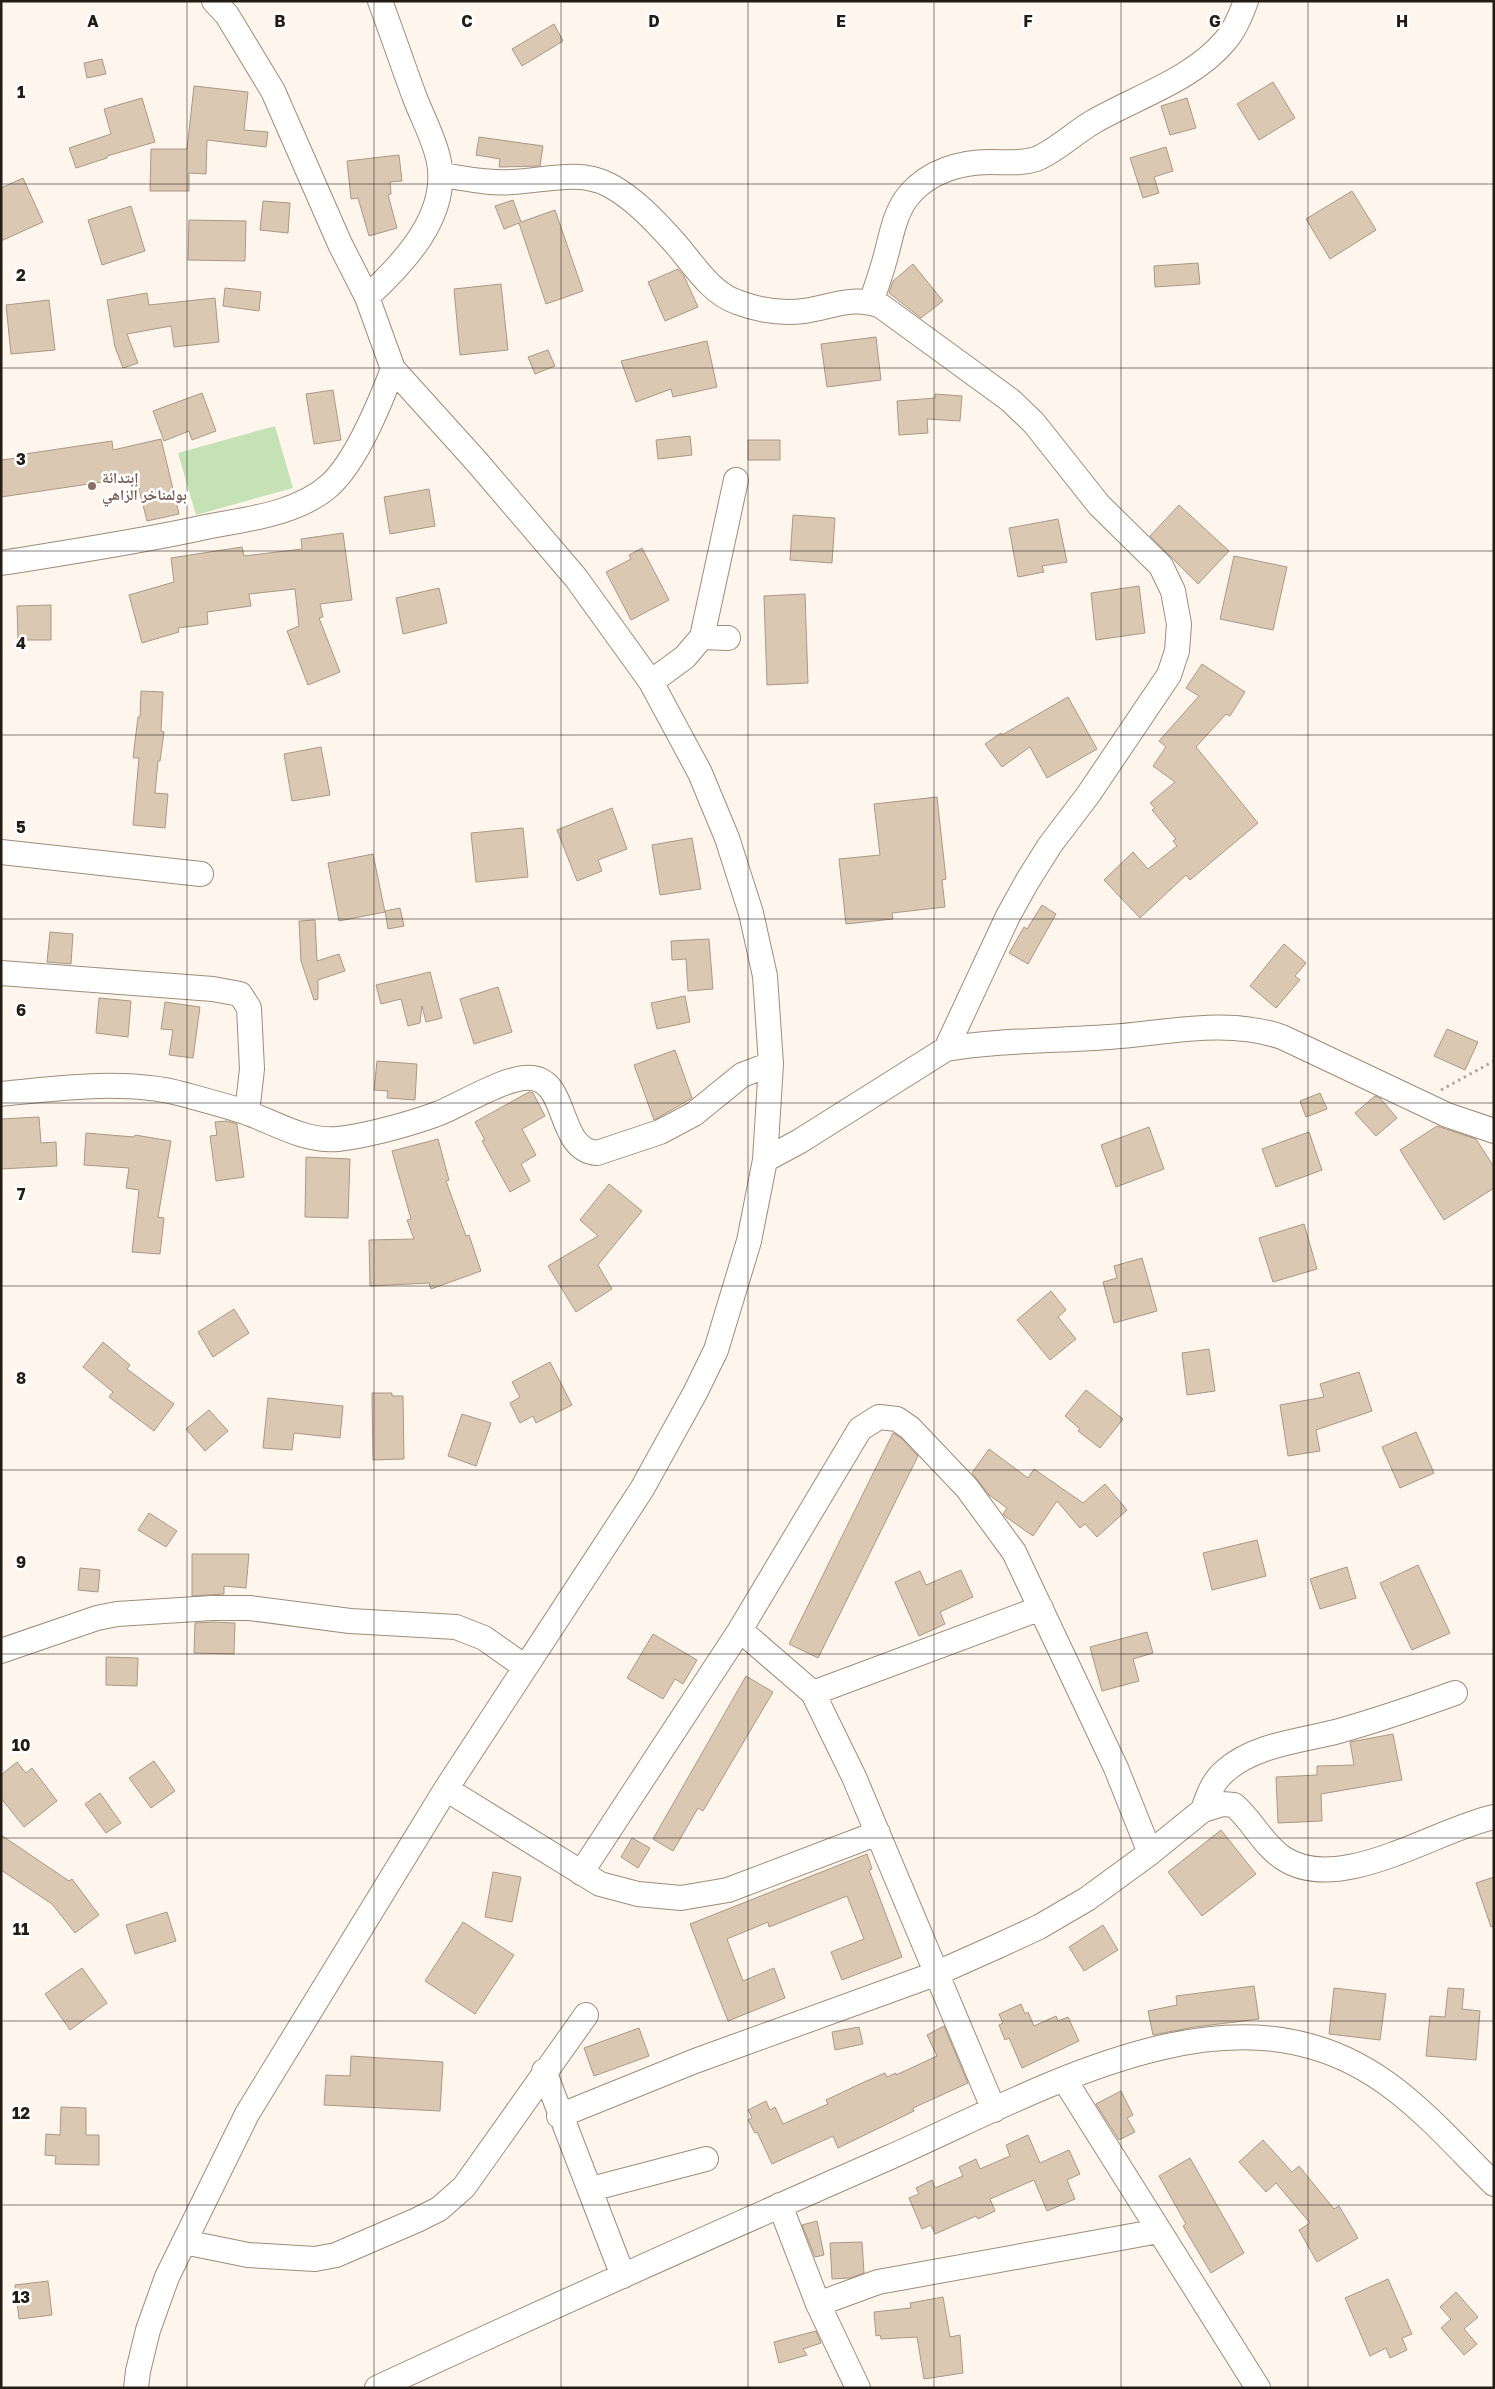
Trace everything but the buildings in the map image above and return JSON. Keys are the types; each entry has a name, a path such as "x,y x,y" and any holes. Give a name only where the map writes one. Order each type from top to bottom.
{"street":[{"path":"136,2388 148,2330 167,2277 247,2114 446,1789 642,1489 712,1359 749,1241 765,1160 771,1064 765,976 751,913 728,838 700,773 651,682 576,578 477,462 393,369 367,297 340,244 273,91 227,15 214,1"},
{"path":"367,297 392,274 413,247 435,207 441,175 439,160 431,136 380,1"},
{"path":"871,302 894,224 909,195 921,185 952,166 971,163 1023,162 1043,155 1086,126 1182,75 1211,56 1226,40 1239,19 1246,1"},
{"path":"441,175 511,182 559,177 591,179 608,184 628,197 674,241 715,288 734,301 773,312 802,311 857,300 871,302 888,311 1010,400 1034,423 1099,505 1161,566 1173,592 1179,624 1178,651 1169,675 1088,795 1050,845 1028,880 1008,916 946,1049"},
{"path":"1,563 105,547 190,531 270,514 304,501 329,486 341,473 381,399 393,369"},
{"path":"651,682 685,657 702,637 736,480"},
{"path":"702,637 728,638"},
{"path":"1,852 200,874"},
{"path":"1,973 213,989 240,994 249,1008 250,1017 252,1068 247,1113"},
{"path":"765,1160 800,1141 946,1049 972,1045 1116,1037 1197,1029 1241,1028 1264,1031 1419,1102 1494,1131"},
{"path":"1,1094 122,1086 155,1088 181,1093 247,1113 304,1135 319,1139 336,1139 354,1137 417,1120 513,1081 534,1078 548,1087 562,1112 575,1142 588,1152 597,1153 660,1132 694,1114 742,1075 771,1064"},
{"path":"581,1873 740,1630 860,1429 880,1417 897,1419 910,1428 967,1488 1014,1552 1116,1768 1150,1852"},
{"path":"1,1651 97,1618 116,1614 212,1608 250,1608 350,1621 456,1627 484,1638 525,1667"},
{"path":"813,1693 1040,1608"},
{"path":"740,1630 813,1693 878,1833 935,1974 967,2041 994,2110"},
{"path":"1203,1810 1217,1779 1236,1763 1253,1754 1377,1720 1455,1693"},
{"path":"446,1789 509,1826 600,1884 638,1894 681,1898 702,1896 728,1890 878,1833"},
{"path":"559,2116 695,2061 935,1974 1039,1927 1087,1899 1203,1810 1222,1804 1234,1805 1283,1858 1311,1869 1332,1868 1377,1860 1494,1817"},
{"path":"184,2242 248,2255 315,2259 336,2255 439,2210 464,2187 586,2015"},
{"path":"387,2386 780,2204 1064,2079 1157,2049 1196,2040 1248,2037 1311,2046 1344,2058 1383,2079 1404,2096 1494,2184"},
{"path":"544,2072 559,2116 591,2189 623,2276"},
{"path":"1064,2079 1258,2388"},
{"path":"591,2189 706,2159"},
{"path":"780,2204 818,2304 858,2388"},
{"path":"818,2304 878,2282 1159,2232"}],"path":[{"path":"1419,1102 1494,1061"}],"green space":[{"path":"275,426 293,488 196,515 178,453"}],"place":[{"name":"إبتدائة بولمناخر الزاهي","path":"92,486"}]}
